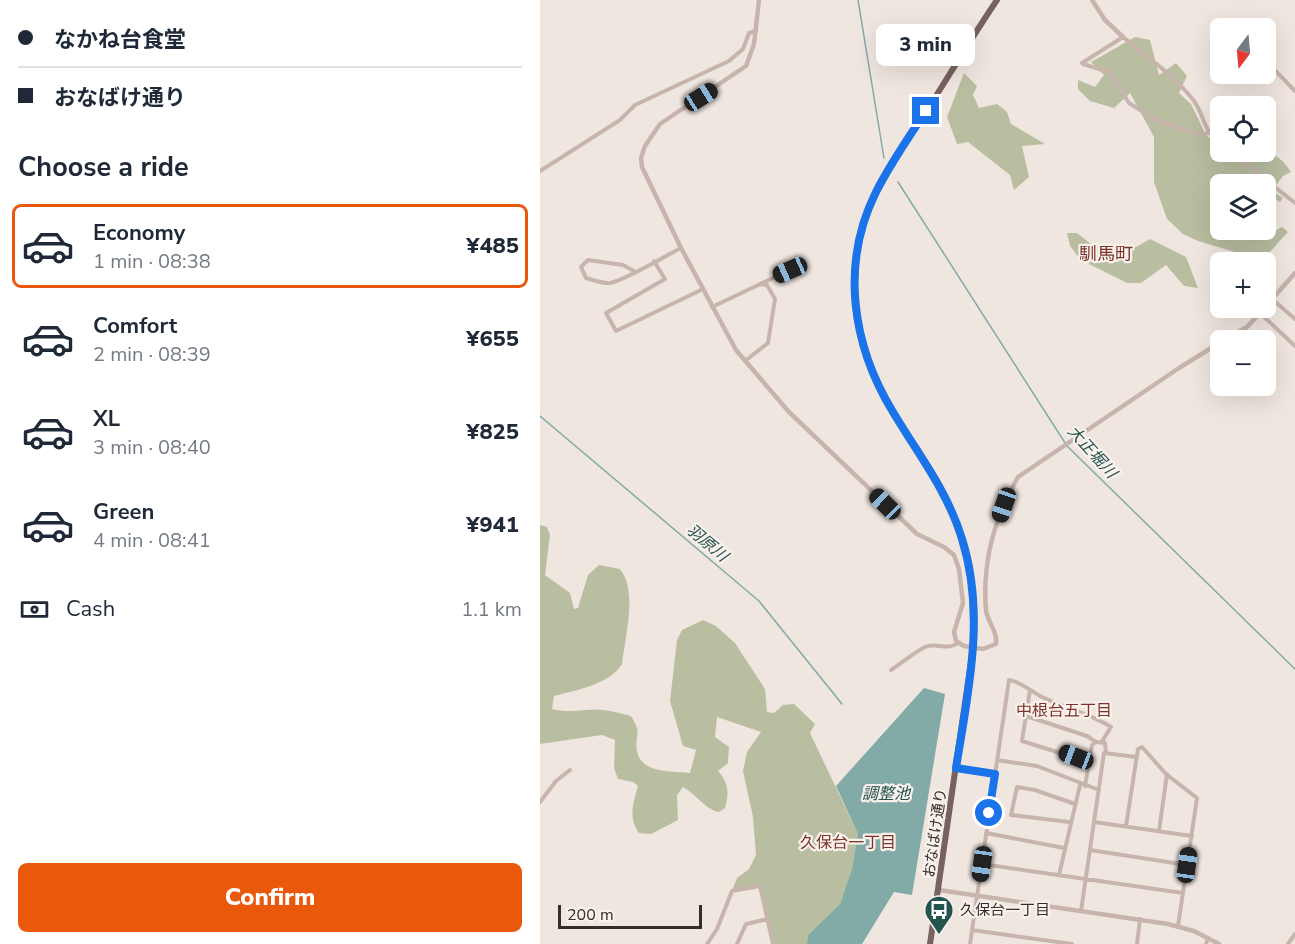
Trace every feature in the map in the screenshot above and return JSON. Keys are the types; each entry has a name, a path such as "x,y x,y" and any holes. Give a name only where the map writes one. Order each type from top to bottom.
{"main road":[{"name":"おなばけ通り","path":"930,944 973,648 975,600 962,538 936,479 892,411 870,369 857,323 854,279 859,242 876,191 997,0"}],"street":[{"path":"759,0 753,53 743,70 660,124 645,146 641,158 642,167 681,248 736,350 789,412 917,534 944,547 954,555 963,597 961,613 954,632 958,643"},
{"path":"1092,0 1105,20 1176,82 1195,102 1208,133 1199,135 1156,120 1129,103 1109,72 1082,63 1123,37"},
{"path":"540,171 620,120 634,105 729,61 744,49 749,33 756,31"},
{"path":"1276,72 1295,90"},
{"path":"1244,162 1295,203"},
{"path":"634,271 623,265 588,260 581,267 586,278 609,283 634,271 681,248"},
{"path":"654,261 665,279 606,313 616,331 703,289"},
{"path":"712,307 790,270"},
{"path":"1276,294 1295,273"},
{"path":"745,361 768,343 775,299 766,285 760,284"},
{"path":"1276,302 1295,319"},
{"path":"1242,330 1255,318"},
{"path":"1265,318 1295,346"},
{"path":"958,643 973,648 988,649 994,647 997,641 986,613 985,596 990,544 1004,505 1018,477 1210,350"},
{"path":"891,670 925,647 934,645 952,647 958,643"},
{"path":"970,944 1009,680 1018,681 1055,703 1087,713 1111,727 1099,742 1092,745 1083,785 1069,822 1059,875"},
{"path":"1030,690 1022,741 1089,762"},
{"path":"1026,716 1087,736 1106,745 1081,910"},
{"path":"1126,826 1136,758 1138,749 1142,747 1167,774 1197,798 1178,926"},
{"path":"1106,753 1136,758"},
{"path":"997,760 1037,766 1099,790"},
{"path":"956,768 995,774"},
{"path":"540,802 556,781 570,770"},
{"path":"1159,831 1167,774"},
{"path":"1069,822 1011,815 1017,787 1035,790 1075,804"},
{"path":"1094,822 1192,836"},
{"path":"986,833 1064,848"},
{"path":"1090,850 1187,865"},
{"path":"982,864 1183,893"},
{"path":"707,944 717,929 732,891 760,886 773,944"},
{"path":"939,890 1178,926 1219,944"},
{"path":"737,944 746,924 768,919"},
{"path":"1137,944 1140,919"},
{"path":"972,930 1072,944"},
{"path":"1289,943 1295,934"},
{"path":"1206,944 1208,938"}],"green space":[{"path":"1135,37 1150,40 1159,75 1176,63 1187,76 1179,93 1191,104 1206,135 1210,138 1210,162 1276,162 1276,156 1282,161 1291,172 1283,176 1276,186 1276,174 1210,174 1210,240 1276,240 1276,230 1282,227 1288,232 1270,252 1235,252 1198,241 1183,234 1167,219 1154,182 1154,137 1130,93 1114,108 1090,101 1078,89 1078,80 1095,87 1104,75 1091,62"},
{"path":"964,73 977,86 973,95 979,108 997,104 1007,112 1011,124 1045,144 1022,146 1029,177 1014,190 1010,175 968,142 957,144 947,117"},
{"path":"1276,194 1283,198 1280,202 1276,199"},
{"path":"1067,233 1077,233 1091,244 1127,252 1150,239 1186,257 1198,288 1184,286 1166,265 1141,283 1127,283 1081,260 1070,246"},
{"path":"540,525 547,527 550,535 545,575 570,593 574,609 578,608 588,575 599,565 620,569 628,589 629,602 622,664 601,682 554,696 552,709 561,711 603,710 631,716 637,731 637,751 645,764 659,770 690,773 696,750 683,746 670,701 677,640 682,630 703,620 716,626 735,643 765,689 767,712 774,713 783,705 794,704 815,724 810,733 858,834 852,870 840,904 808,935 807,944 773,944 760,887 732,891 737,878 749,869 756,855 753,817 743,771 747,752 761,732 717,717 715,737 729,747 728,763 718,771 727,788 725,808 719,812 714,811 683,787 677,795 678,820 651,834 639,833 634,822 632,810 638,786 633,782 618,779 614,768 615,740 602,735 540,744"}],"water":[{"name":"調整池","path":"924,688 945,694 912,895 894,892 862,944 807,944 808,935 840,904 852,869 858,834 836,786"}],"waterway":[{"name":"大正堀川","path":"858,0 884,158"},
{"name":"大正堀川","path":"898,182 1067,446 1295,669"},
{"name":"羽原川","path":"540,416 759,601 842,704"}],"place":[{"name":"久保台一丁目","path":"939,936"}],"district":[{"name":"馴馬町","path":"1106,254"},
{"name":"中根台五丁目","path":"1064,711"},
{"name":"久保台一丁目","path":"848,843"}],"route":[{"path":"926,111 876,191 868,211 856,254 855,306 860,338 870,369 892,411 936,479 953,513 965,548 975,600 975,628 956,768 995,774 989,813"}]}
